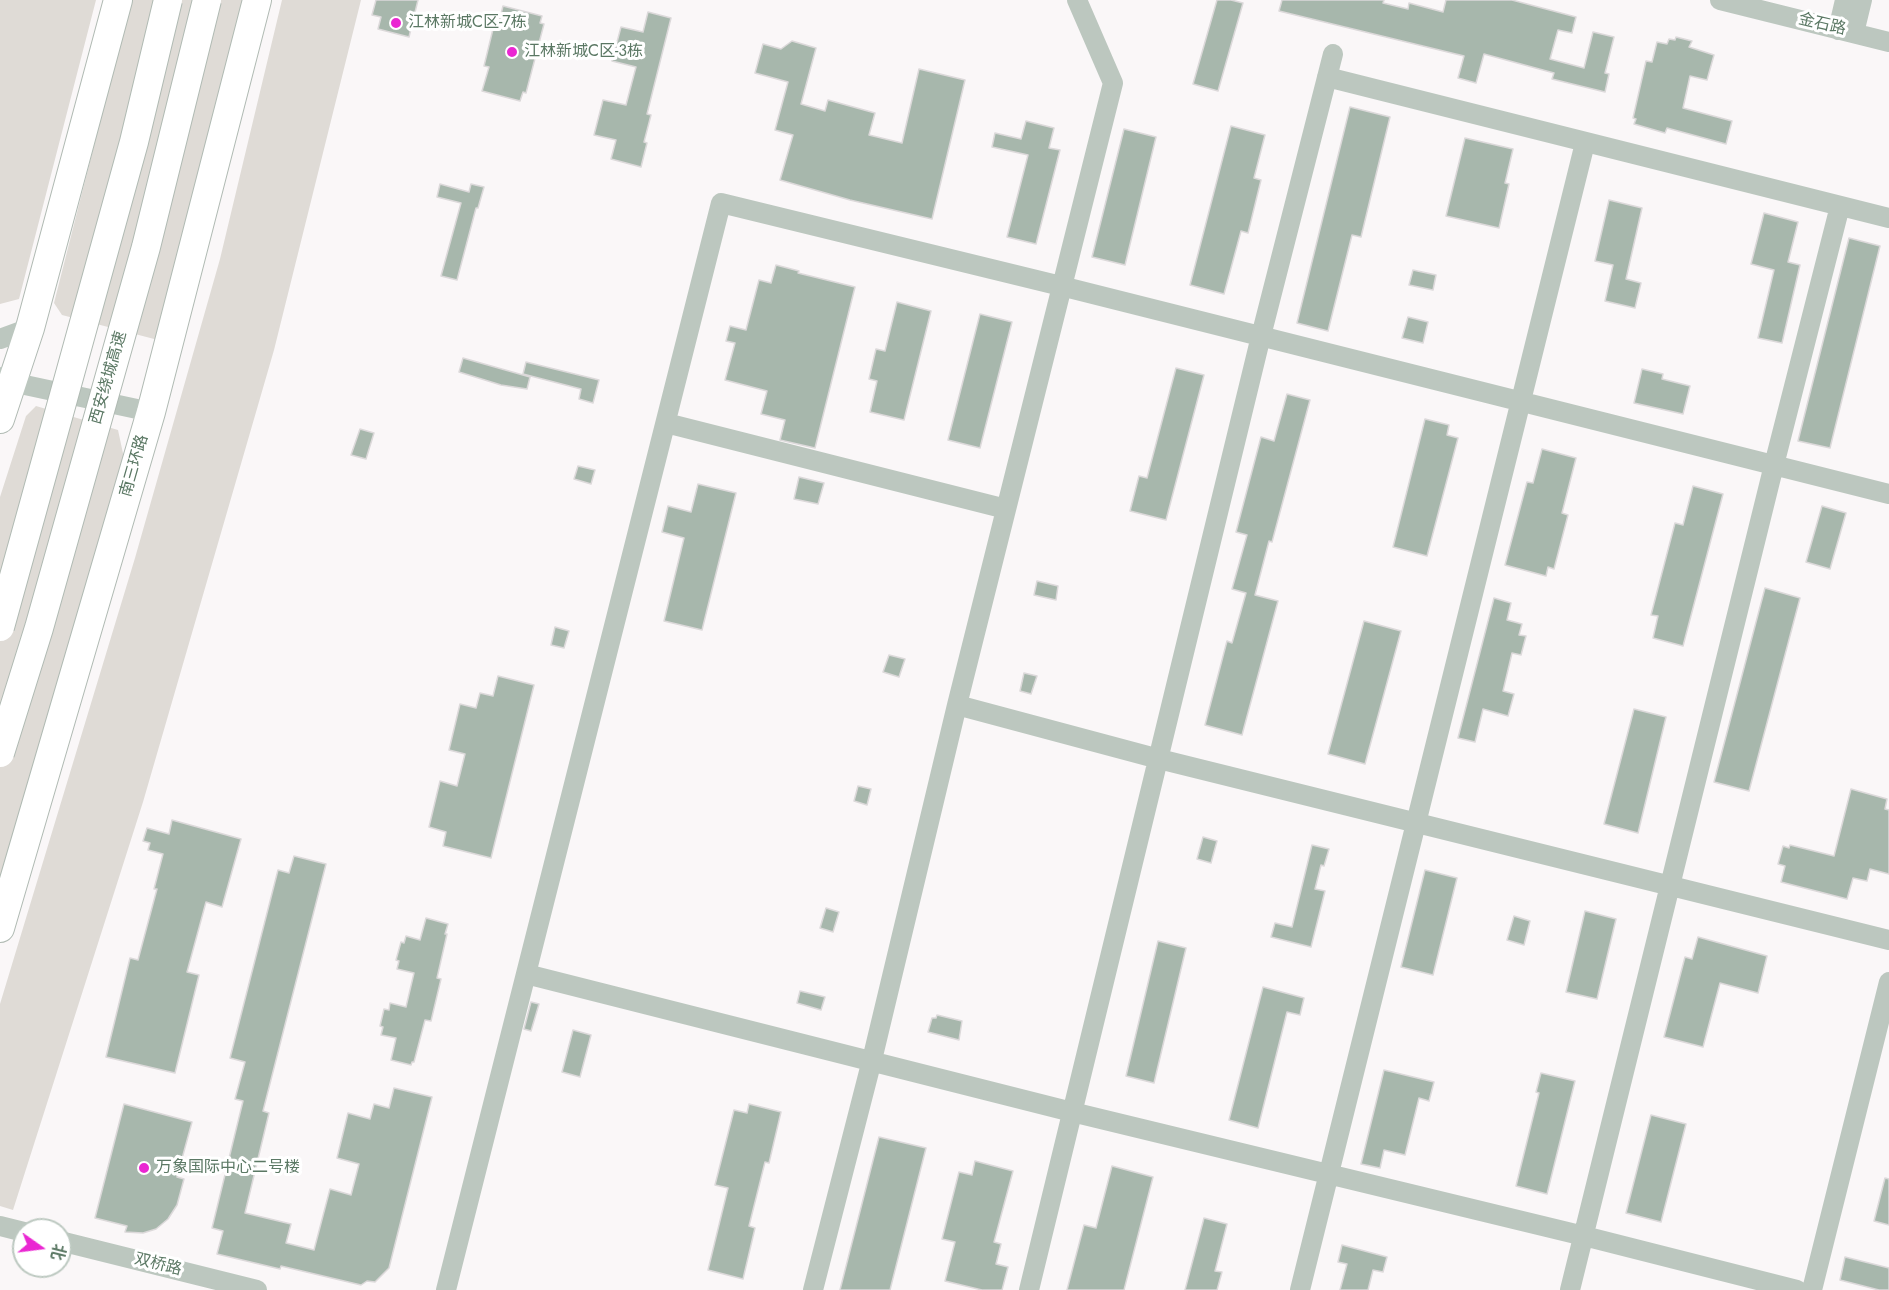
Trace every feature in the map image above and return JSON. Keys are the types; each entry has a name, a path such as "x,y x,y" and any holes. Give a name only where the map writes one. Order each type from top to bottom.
{"highway":[{"path":"0,419 5,379 30,328 118,0"},
{"path":"0,627 134,142 168,0"},
{"name":"西安绕城高速","path":"0,753 39,628 143,259 207,0"},
{"name":"南三环路","path":"0,928 151,412 256,0"}],"street":[{"path":"813,1290 1113,83 1077,0"},
{"name":"金石路","path":"1720,0 1889,42"},
{"path":"1845,0 1846,31"},
{"path":"1846,31 1862,0"},
{"path":"1029,1290 1261,336 1333,54"},
{"path":"1327,77 1889,218"},
{"path":"1300,1290 1585,143"},
{"path":"447,1290 721,203 1889,494"},
{"path":"1570,1290 1840,206"},
{"path":"0,339 30,328"},
{"path":"5,379 151,412"},
{"path":"666,423 1006,509"},
{"path":"957,705 1158,759 1889,940"},
{"path":"526,974 1072,1112 1797,1290"},
{"path":"1812,1290 1889,982"},
{"name":"双桥路","path":"72,1244 257,1290"}],"shaded area":[{"path":"0,0 96,0 19,299 0,304"},
{"path":"131,0 243,0 158,340 62,315 54,303"},
{"path":"282,0 361,0 274,350 143,802 13,1210 0,1206 0,1004 135,558 220,259"},
{"path":"36,406 118,430 124,458 0,881 0,497 26,416"}],"building":[{"name":"江林新城C区-7栋","path":"376,0 418,0 409,37 378,29 381,17 372,15"},
{"path":"1217,0 1243,3 1218,91 1193,84"},
{"path":"1282,0 1384,0 1383,3 1408,9 1409,3 1443,12 1446,0 1512,0 1576,17 1572,33 1558,30 1550,59 1584,68 1593,32 1614,37 1605,73 1609,74 1605,92 1552,79 1554,73 1484,54 1476,83 1458,78 1464,56 1279,11"},
{"name":"江林新城C区-3栋","path":"503,6 542,16 540,23 544,24 526,93 523,92 520,101 482,91 489,67 484,66 493,29 497,30"},
{"path":"648,12 671,18 647,114 651,115 641,167 611,159 616,140 594,135 603,100 626,105 636,67 612,61 621,27 643,32"},
{"path":"1676,37 1692,41 1689,47 1714,55 1707,80 1690,76 1683,108 1732,121 1726,144 1667,128 1665,133 1634,124 1636,119 1633,118 1646,61 1652,62 1657,42 1667,44 1669,39 1675,40"},
{"path":"792,41 816,48 801,104 825,111 828,100 875,113 869,135 902,143 919,69 965,80 932,219 850,200 780,180 793,135 775,130 788,82 755,73 763,44 781,49"},
{"path":"1350,107 1390,117 1361,237 1352,235 1328,331 1297,323"},
{"path":"1026,121 1054,128 1049,148 1060,150 1036,244 1007,237 1028,155 992,147 995,133 1021,139"},
{"path":"1231,126 1265,135 1254,178 1261,180 1248,233 1241,231 1224,294 1190,285"},
{"path":"1124,129 1156,137 1125,265 1092,257"},
{"path":"1465,138 1513,149 1505,183 1509,184 1499,228 1446,216"},
{"path":"440,184 469,192 471,184 484,187 478,208 476,208 457,280 441,276 461,203 437,197"},
{"path":"1609,200 1642,208 1626,279 1641,283 1635,308 1605,301 1613,265 1595,261"},
{"path":"1764,213 1798,222 1788,262 1800,265 1782,343 1758,338 1774,270 1751,264"},
{"path":"1849,238 1880,246 1830,448 1798,441"},
{"path":"776,265 799,271 798,273 855,287 815,448 780,440 785,420 761,414 767,391 725,380 735,343 726,341 730,326 746,330 759,280 771,283"},
{"path":"1413,270 1436,275 1433,290 1409,285"},
{"path":"897,302 931,311 904,420 870,412 877,381 869,379 876,349 885,351"},
{"path":"980,314 1012,322 980,448 948,440"},
{"path":"1408,317 1428,322 1423,343 1402,338"},
{"path":"463,358 530,377 527,389 501,385 459,372"},
{"path":"526,362 599,380 593,403 579,399 581,389 523,374"},
{"path":"1176,368 1204,375 1166,520 1130,511 1139,476 1147,478"},
{"path":"1642,369 1663,374 1662,379 1690,386 1683,414 1634,403"},
{"path":"1287,394 1310,400 1272,542 1269,541 1255,595 1278,601 1242,735 1205,725 1227,641 1232,643 1246,593 1232,589 1247,535 1236,532 1261,437 1274,441"},
{"path":"1425,419 1449,425 1447,435 1458,438 1427,556 1393,547"},
{"path":"360,429 374,433 366,459 351,455"},
{"path":"1542,449 1576,458 1562,513 1568,515 1554,569 1548,567 1546,576 1505,565 1527,482 1533,483"},
{"path":"578,466 595,470 591,484 574,479"},
{"path":"799,477 824,483 818,504 794,499"},
{"path":"698,484 736,493 702,630 664,621 684,538 662,532 668,506 691,512"},
{"path":"1693,486 1723,494 1683,646 1653,638 1658,616 1651,615 1675,523 1683,525"},
{"path":"1822,506 1846,513 1830,569 1806,562"},
{"path":"1037,581 1058,586 1056,600 1034,595"},
{"path":"1765,588 1800,598 1749,791 1714,782"},
{"path":"1494,598 1511,603 1507,620 1522,624 1519,635 1526,636 1521,655 1512,653 1503,691 1514,694 1508,716 1483,709 1475,742 1458,738"},
{"path":"1364,621 1401,631 1365,764 1328,754"},
{"path":"555,627 569,631 564,648 551,645"},
{"path":"889,655 905,659 899,677 883,672"},
{"path":"1024,673 1037,676 1031,694 1020,691"},
{"path":"498,676 534,685 491,858 443,846 446,832 429,827 440,781 457,786 465,754 449,750 460,704 476,708 480,693 493,696"},
{"path":"1634,709 1666,717 1638,833 1604,824"},
{"path":"858,786 871,789 867,805 854,801"},
{"path":"1851,789 1887,799 1885,809 1889,810 1889,874 1870,869 1867,881 1853,878 1847,899 1781,882 1785,866 1778,864 1783,846 1789,848 1790,845 1834,856"},
{"path":"172,820 241,839 222,907 206,902 187,972 199,975 175,1073 106,1057 130,958 138,960 157,889 154,889 163,854 148,850 150,843 143,841 147,828 169,834"},
{"path":"1203,837 1217,841 1211,863 1197,859"},
{"path":"1312,845 1329,849 1324,866 1321,865 1315,889 1325,891 1311,947 1271,937 1275,923 1292,927"},
{"path":"294,856 326,864 263,1111 269,1113 245,1213 291,1224 286,1243 314,1250 330,1189 351,1195 359,1164 337,1158 348,1113 370,1119 374,1104 389,1108 394,1088 432,1097 389,1268 375,1282 367,1281 361,1285 217,1254 223,1231 212,1228 243,1101 235,1099 245,1062 230,1058 278,870 289,873"},
{"path":"1425,870 1457,878 1433,975 1401,967"},
{"path":"826,908 839,912 833,932 820,928"},
{"path":"1585,911 1616,919 1597,999 1566,992"},
{"path":"1514,916 1530,921 1524,945 1507,940"},
{"path":"426,918 448,924 445,934 447,934 437,978 441,979 431,1021 425,1020 414,1062 411,1065 391,1060 396,1038 381,1035 383,1027 380,1026 384,1009 389,1010 390,1003 406,1007 414,973 397,969 399,961 396,960 401,942 404,943 406,936 420,940"},
{"path":"1698,937 1767,956 1758,993 1720,983 1703,1047 1664,1037 1685,957 1692,959"},
{"path":"1158,941 1186,948 1154,1083 1126,1076"},
{"path":"1263,987 1304,998 1300,1015 1287,1012 1258,1128 1229,1120"},
{"path":"800,991 825,997 821,1010 797,1003"},
{"path":"531,1002 539,1004 531,1031 524,1029"},
{"path":"937,1015 962,1021 959,1040 928,1032 932,1018 936,1018"},
{"path":"573,1030 591,1035 580,1077 562,1072"},
{"path":"1384,1070 1434,1082 1429,1101 1419,1098 1405,1155 1384,1150 1380,1168 1361,1164"},
{"path":"1541,1073 1575,1081 1547,1194 1516,1186 1539,1093 1536,1092"},
{"name":"万象国际中心二号楼","path":"124,1104 192,1122 177,1177 184,1179 177,1205 168,1219 156,1229 143,1233 125,1232 127,1226 95,1218"},
{"path":"749,1104 781,1112 769,1163 765,1162 749,1226 755,1228 743,1279 708,1270 728,1188 715,1185 734,1110 747,1113"},
{"path":"1651,1115 1686,1124 1661,1222 1626,1213"},
{"path":"879,1137 926,1148 890,1290 840,1290"},
{"path":"975,1161 1013,1171 994,1242 1001,1244 996,1264 1008,1267 1002,1290 982,1290 945,1281 955,1242 942,1239 959,1172 972,1175"},
{"path":"1112,1166 1153,1177 1124,1290 1067,1290 1084,1225 1096,1228"},
{"path":"1885,1178 1889,1179 1889,1225 1874,1221"},
{"path":"1204,1218 1227,1224 1215,1271 1222,1272 1217,1290 1185,1290"},
{"path":"1342,1245 1387,1257 1383,1272 1373,1270 1368,1290 1340,1290 1347,1264 1338,1262"},
{"path":"1845,1257 1889,1268 1889,1290 1879,1290 1840,1280"}],"place":[{"name":"江林新城C区-7栋","path":"396,23"},
{"name":"江林新城C区-3栋","path":"512,52"},
{"name":"万象国际中心二号楼","path":"144,1168"}]}
